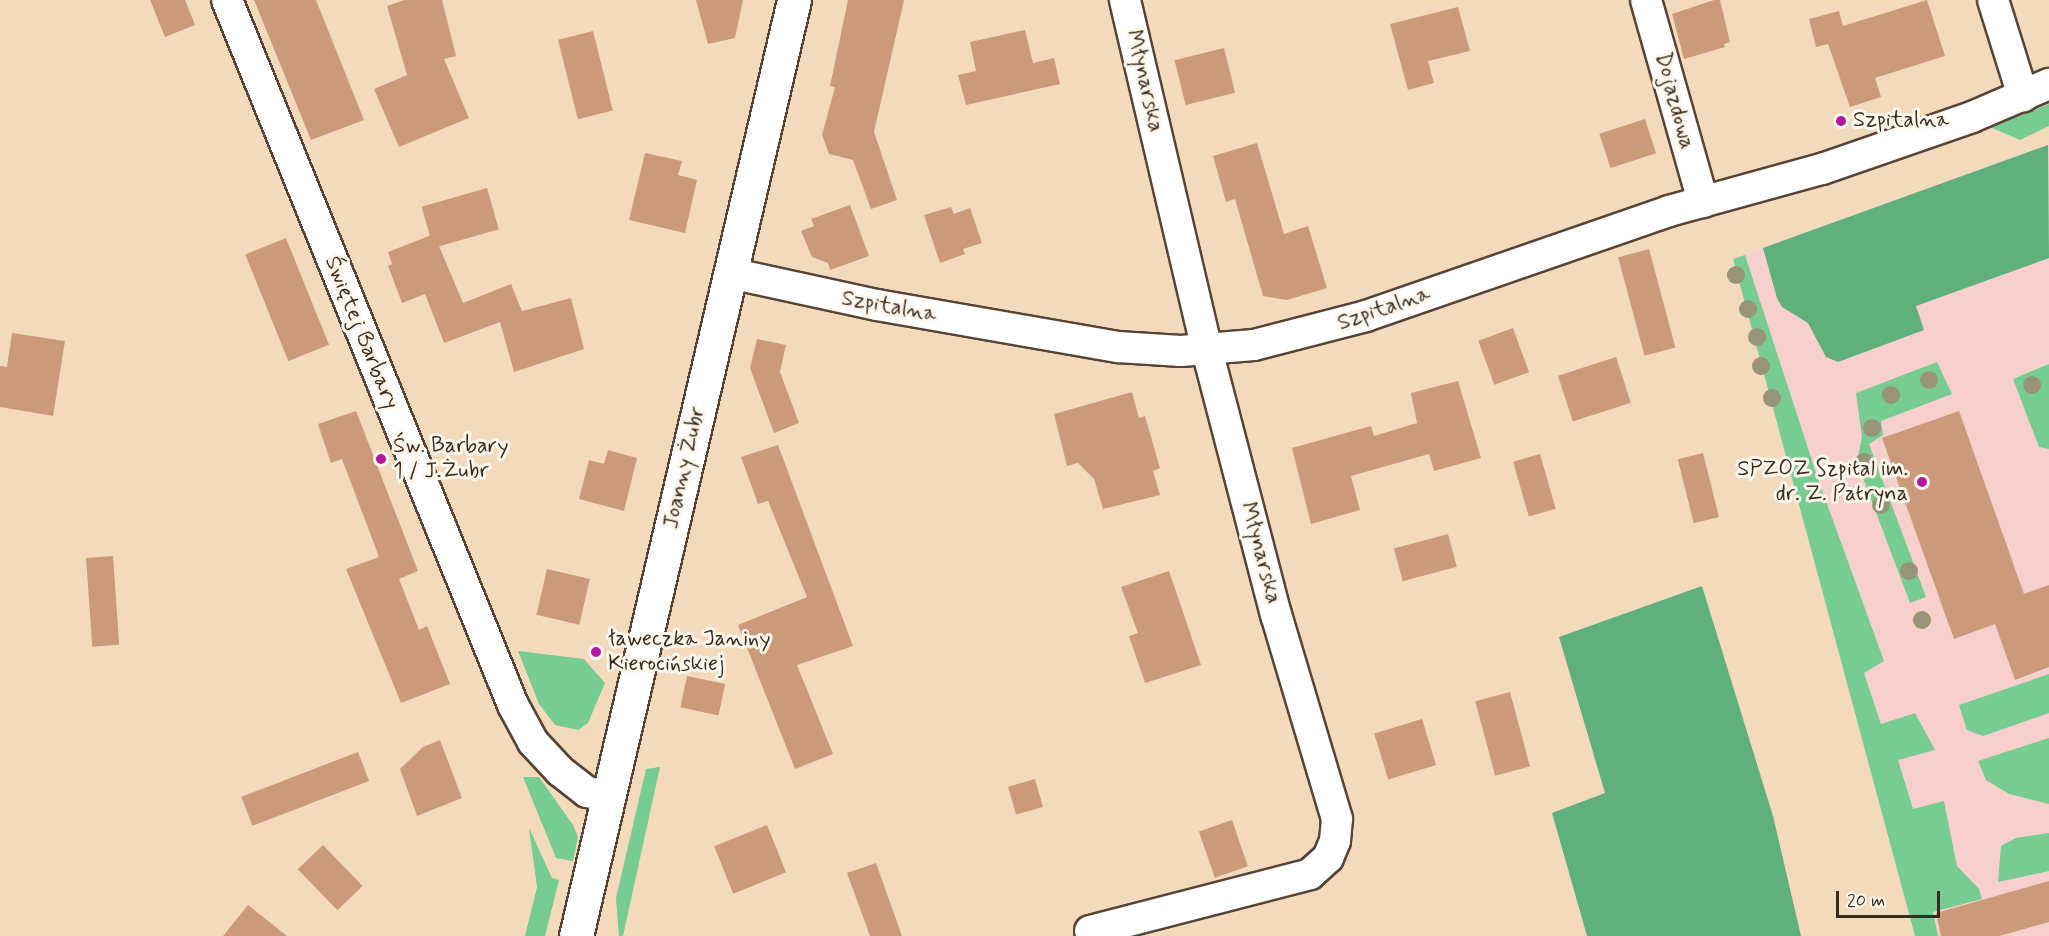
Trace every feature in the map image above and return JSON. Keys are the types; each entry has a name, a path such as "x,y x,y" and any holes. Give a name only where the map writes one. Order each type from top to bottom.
{"street":[{"name":"Świętej Barbary","path":"227,0 513,705 533,742 560,771 587,792 608,796"},
{"name":"Joanny Żubr","path":"576,936 794,0"},
{"name":"Młynarska","path":"1090,931 1310,874 1328,858 1335,841 1337,819 1276,615 1207,350 1125,0"},
{"name":"Dojazdowa","path":"1646,0 1703,202"},
{"path":"1993,0 2036,90"},
{"name":"Szpitalna","path":"730,273 1056,337 1137,349 1207,350 1308,334 1703,202 1822,170 2036,90"}],"shaded area":[{"name":"SPZOZ Szpital im. dr. Z. Patryna","path":"2049,144 2049,936 1915,936 1733,259"}],"green space":[{"path":"2049,104 2049,126 2020,140 1990,127"},
{"path":"2048,145 2049,258 1916,306 1924,330 1838,362 1826,357 1808,323 1782,307 1777,298 1763,248"},
{"path":"1745,255 1818,479 1884,661 1864,673 1881,724 1915,713 1935,750 1898,760 1913,809 1944,801 1957,866 1979,889 1982,899 1933,912 1938,936 1915,936 1733,259"},
{"path":"1937,362 1952,394 1881,421 1883,435 1869,444 1926,597 1910,603 1857,462 1862,437 1856,393"},
{"path":"2049,364 2049,449 2039,447 2013,379"},
{"path":"1702,586 1773,816 1801,936 1587,936 1552,813 1605,793 1559,637"},
{"path":"518,651 584,659 605,683 588,723 578,730 555,725 539,704"},
{"path":"2049,674 2049,713 1983,736 1967,730 1959,705"},
{"path":"2049,738 2049,804 2009,794 1986,780 1978,761"},
{"path":"660,767 623,936 619,936 616,898 646,769"},
{"path":"523,777 539,777 573,825 578,837 573,861 556,858"},
{"path":"529,828 552,878 559,880 545,936 525,936 537,887"},
{"path":"2049,833 2049,871 1998,882 2001,846 2016,838"}],"building":[{"path":"150,0 185,0 195,25 165,37"},
{"path":"254,0 316,0 364,120 311,140"},
{"path":"405,0 442,0 456,56 444,59 469,118 399,147 374,89 407,75 387,6"},
{"path":"696,0 743,0 735,38 708,44"},
{"path":"848,0 904,0 874,132 897,200 871,209 853,160 829,154 822,135 835,87 830,86"},
{"path":"1720,0 1730,42 1724,44 1725,47 1684,59 1672,14"},
{"path":"1927,0 1945,56 1875,78 1881,97 1850,107 1828,44 1816,47 1809,19 1839,11 1843,26"},
{"path":"1458,7 1470,51 1428,61 1434,83 1408,90 1390,24"},
{"path":"1025,30 1033,63 1054,58 1060,84 966,105 958,75 976,71 970,42"},
{"path":"593,31 613,111 578,119 558,40"},
{"path":"1224,48 1235,93 1186,105 1175,60"},
{"path":"1645,119 1656,153 1610,168 1599,134"},
{"path":"1257,143 1284,234 1308,226 1327,288 1287,300 1263,296 1235,199 1226,202 1213,156"},
{"path":"645,153 682,161 678,175 697,180 685,233 629,220"},
{"path":"487,188 499,229 433,248 422,207"},
{"path":"850,205 869,256 830,270 828,263 812,257 801,231 814,226 811,219"},
{"path":"951,207 954,214 970,208 982,243 963,249 965,254 940,263 924,215"},
{"path":"434,234 463,303 511,284 522,311 571,298 584,349 514,372 500,322 444,343 425,294 402,303 388,266 392,264 388,252"},
{"path":"286,238 329,345 288,361 245,254"},
{"path":"1649,249 1675,348 1644,356 1618,257"},
{"path":"1513,328 1529,372 1494,385 1478,341"},
{"path":"12,333 65,341 53,416 0,407 0,366 7,367"},
{"path":"757,339 786,345 780,372 799,423 774,433 750,368"},
{"path":"1616,357 1631,403 1573,422 1558,376"},
{"path":"1458,381 1481,458 1434,471 1429,454 1351,476 1360,510 1311,524 1292,448 1371,426 1374,436 1417,423 1411,393"},
{"path":"1132,392 1139,418 1145,416 1160,468 1153,471 1160,495 1103,509 1094,479 1078,463 1067,466 1054,414"},
{"path":"356,411 418,571 399,579 419,630 427,626 450,684 401,703 346,569 379,557 342,459 331,463 318,424"},
{"path":"1959,411 2024,594 2049,585 2049,667 2015,680 1995,624 1954,639 1882,438"},
{"path":"778,445 853,646 797,665 833,754 795,769 738,625 807,597 768,501 758,504 741,457"},
{"path":"608,450 637,458 624,511 579,499 589,460 604,464"},
{"path":"1703,453 1719,517 1694,523 1678,459"},
{"path":"1540,454 1556,509 1529,517 1513,462"},
{"path":"1448,534 1457,567 1403,581 1394,548"},
{"path":"113,556 119,645 92,647 86,558"},
{"path":"547,569 590,579 579,625 536,615"},
{"path":"1169,571 1201,665 1145,683 1129,636 1138,633 1121,587"},
{"path":"687,676 725,684 718,715 680,707"},
{"path":"1510,692 1530,766 1495,776 1475,701"},
{"path":"1422,719 1436,765 1388,780 1374,734"},
{"path":"440,740 462,798 417,816 400,769 423,747"},
{"path":"358,752 369,781 252,826 241,797"},
{"path":"1035,779 1043,807 1016,815 1008,787"},
{"path":"1232,820 1248,866 1215,878 1199,831"},
{"path":"767,825 786,872 733,894 714,846"},
{"path":"323,845 363,886 337,910 298,869"},
{"path":"876,863 902,936 870,936 847,873"},
{"path":"2049,881 2049,922 1999,936 1941,936 1936,913"},
{"path":"248,905 287,936 223,936"}],"place":[{"name":"Szpitalna","path":"1841,121"},
{"name":"Św. Barbary 1 / J.Żubr","path":"381,459"},
{"name":"SPZOZ Szpital im. dr. Z. Patryna","path":"1922,482"},
{"name":"ławeczka Janiny Kierocińskiej","path":"596,652"}]}
